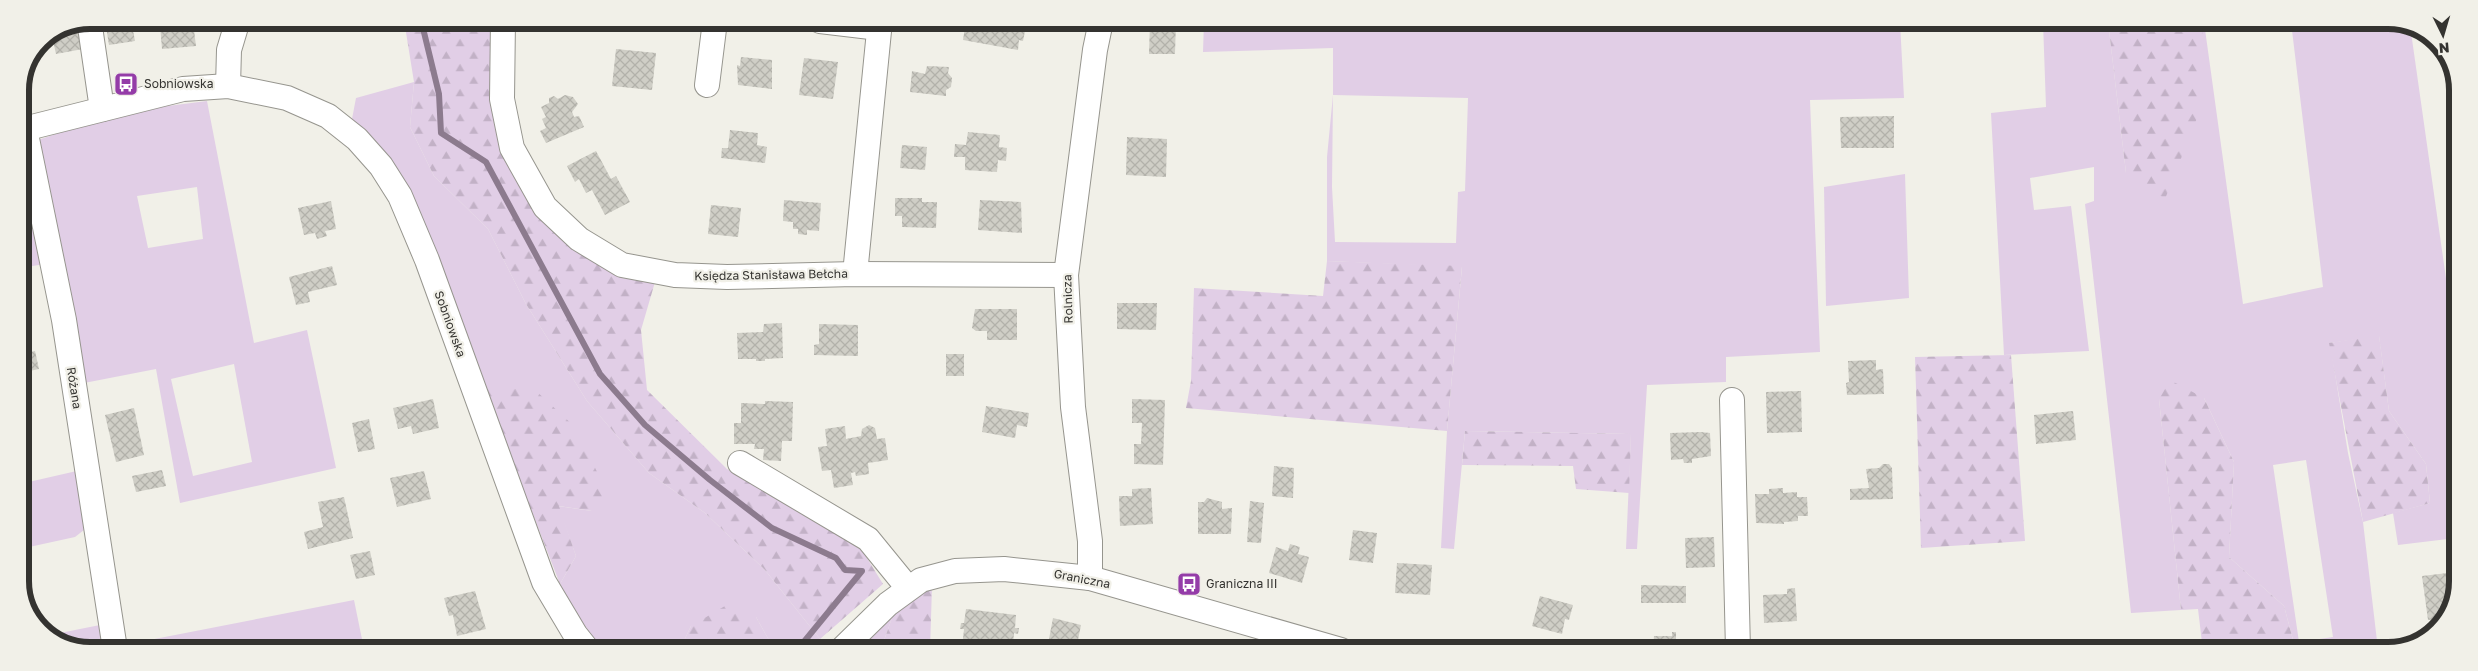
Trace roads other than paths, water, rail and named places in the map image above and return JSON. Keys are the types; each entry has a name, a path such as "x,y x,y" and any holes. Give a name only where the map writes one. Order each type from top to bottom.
{"street":[{"path":"90,29 102,109"},
{"path":"228,86 229,50 235,29"},
{"name":"Księdza Stanisława Bełcha","path":"503,29 502,99 512,148 545,207 579,239 622,265 676,275 726,278 855,274 1066,275"},
{"path":"707,85 714,29"},
{"name":"Księdza Stanisława Bełcha","path":"855,274 879,29"},
{"name":"Rolnicza","path":"1090,578 1090,541 1073,407 1066,275 1099,29"},
{"name":"Sobniowska","path":"29,128 183,89 228,86 288,98 328,116 357,139 380,166 400,196 426,260 544,582 581,642"},
{"name":"Różana","path":"29,162 64,320 114,642"},
{"path":"1732,400 1738,642"},
{"path":"740,463 868,539 908,588"},
{"name":"Graniczna","path":"850,642 872,618 908,588 936,575 977,568 1043,571 1090,578 1313,642"}],"waterway":[{"path":"423,29 439,94 441,133 486,162 600,374 645,425 710,480 772,528 836,558 845,570 862,571 804,642"}],"place":[{"name":"Sobniowska","path":"126,84"},
{"name":"Graniczna III","path":"1189,584"}]}
